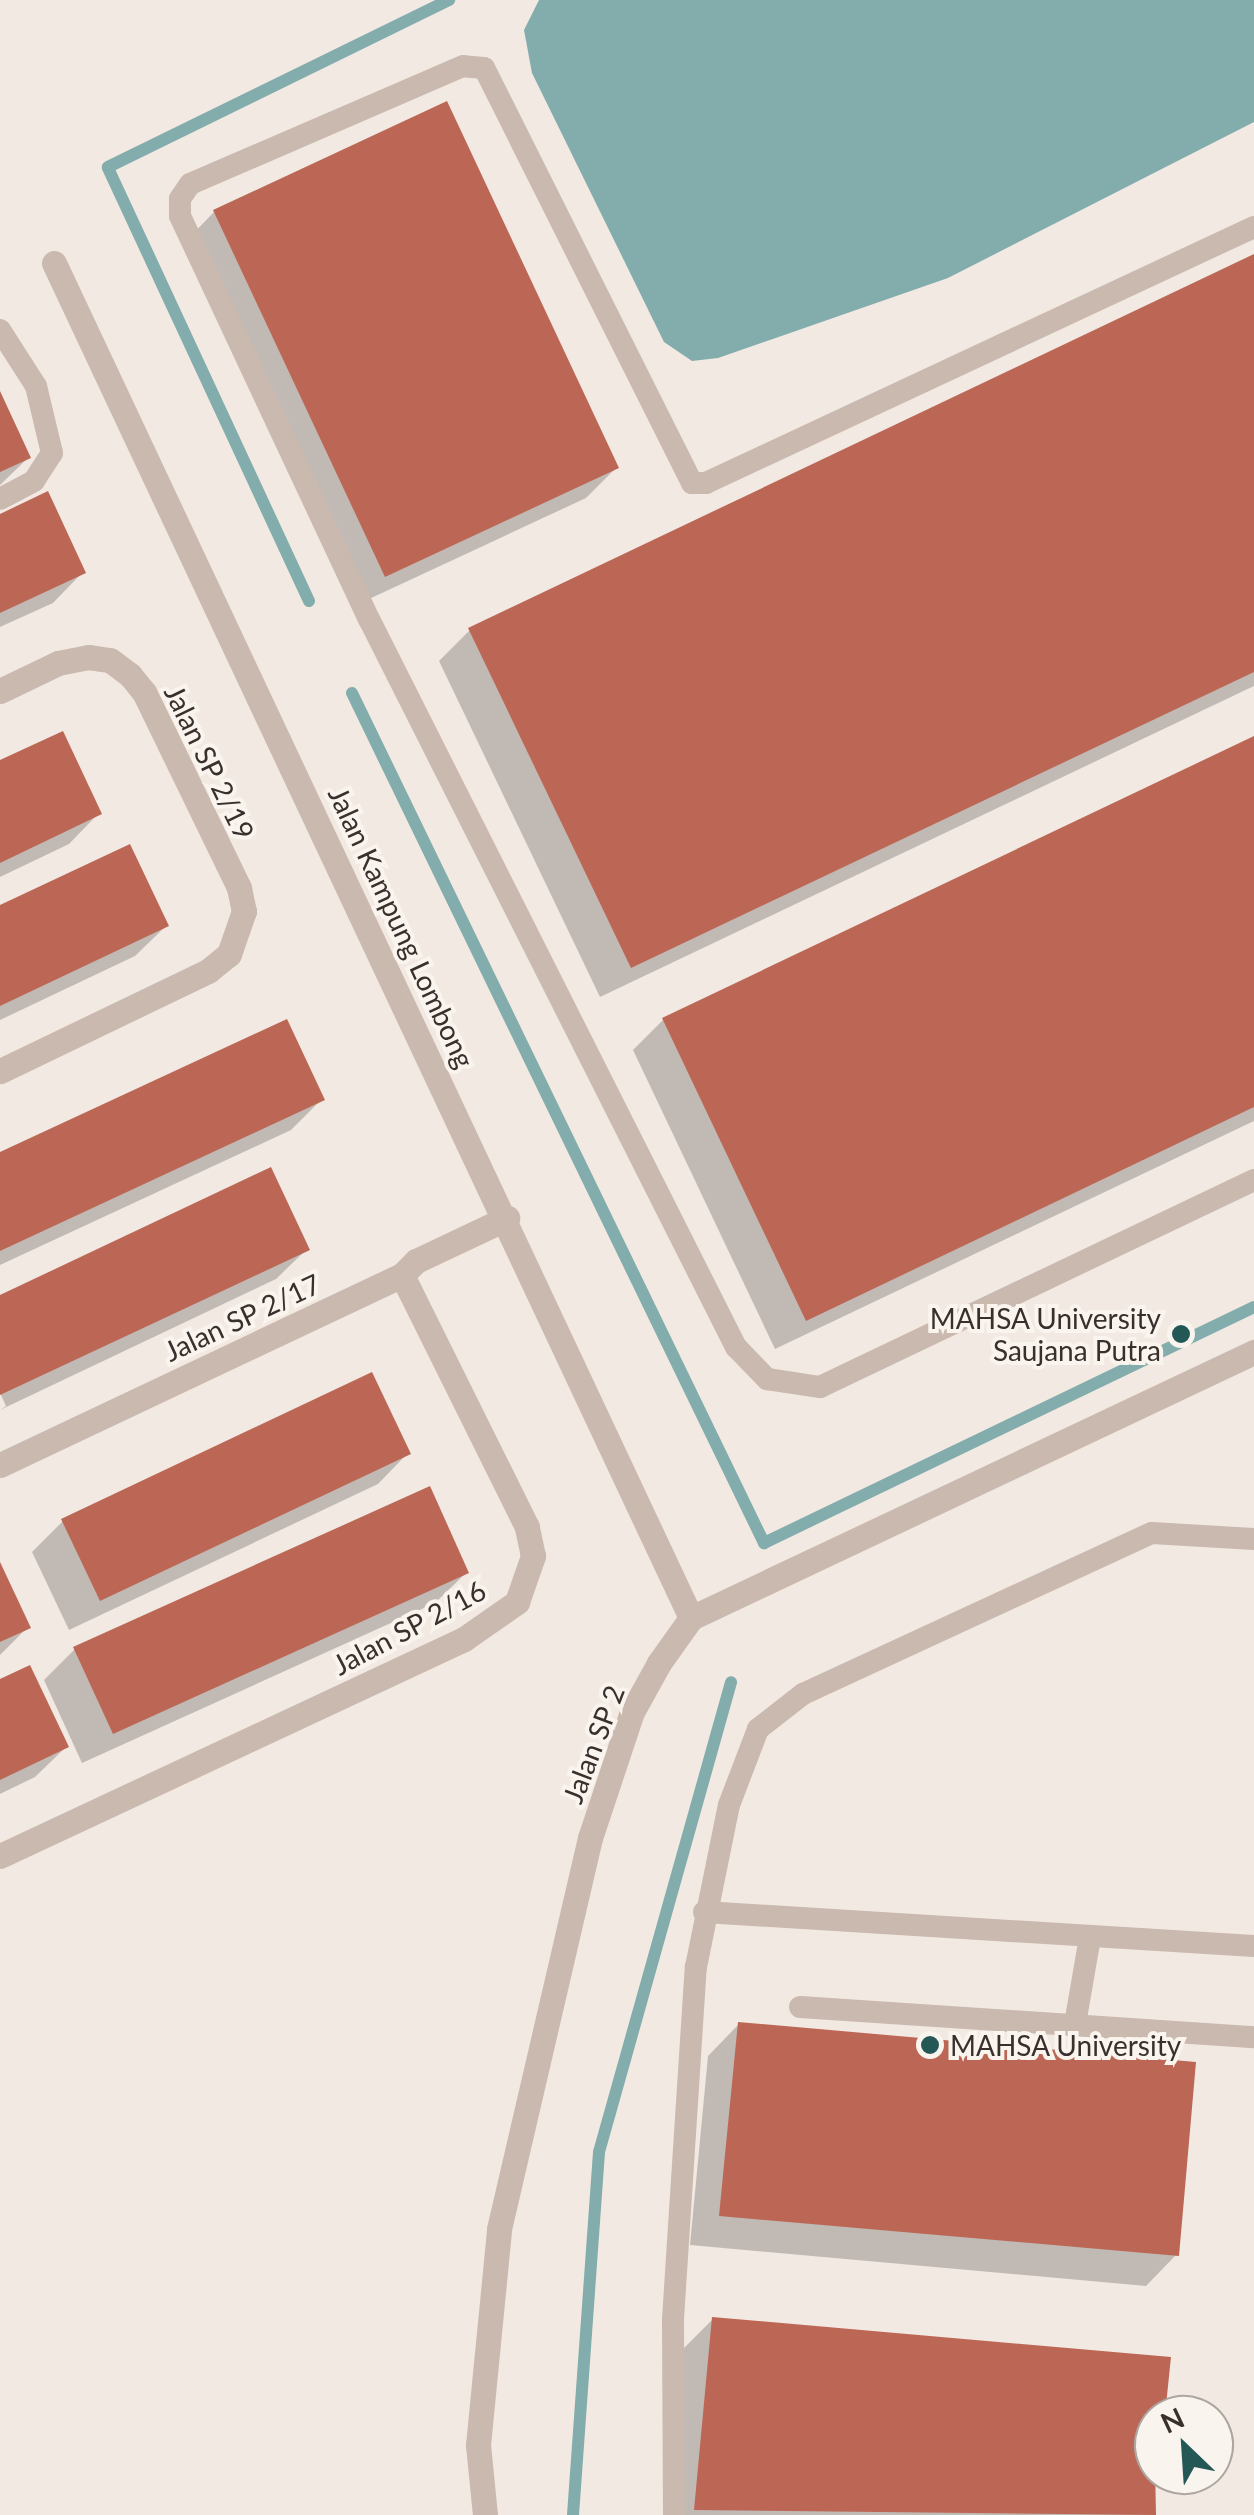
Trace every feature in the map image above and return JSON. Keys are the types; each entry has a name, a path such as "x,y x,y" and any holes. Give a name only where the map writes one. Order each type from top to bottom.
{"street":[{"name":"Jalan Kampung Lombong","path":"54,263 692,1618"},
{"name":"Jalan SP 2/19","path":"0,691 58,663 88,657 110,660 130,675 144,692 239,888 244,911 228,954 173,991 0,1072"},
{"name":"Jalan SP 2/17","path":"0,1465 402,1275 416,1261 506,1218"},
{"name":"Jalan SP 2/16","path":"0,1856 464,1639 518,1602 533,1556 527,1526 402,1275"},
{"path":"692,1618 1254,1352"},
{"name":"Jalan SP 2","path":"485,2515 478,2445 499,2229 542,2028 590,1838 632,1712 692,1618"}],"lane":[{"path":"1254,228 706,483 692,483 683,476 484,68 463,66 190,184 180,198 180,216 379,638 736,1347 767,1379 820,1387 1254,1180"},
{"path":"0,330 36,386 52,452 34,481 0,499"},
{"path":"674,2515 672,2319 704,1912 729,1805 758,1729 776,1710 1152,1533 1254,1539"},
{"path":"704,1912 1254,1946"},
{"path":"1074,2024 1090,1937"},
{"path":"800,2007 1254,2038"}],"water":[{"path":"539,0 1254,0 1254,122 948,278 718,358 692,361 664,342 532,73 524,30"}],"building":[{"path":"447,101 619,468 385,577 213,210"},
{"path":"1254,254 1254,672 631,968 468,628"},
{"path":"0,391 31,458 0,472"},
{"path":"48,491 86,573 0,613 0,514"},
{"path":"63,731 102,814 0,863 0,760"},
{"path":"1254,736 1254,1107 806,1321 662,1018"},
{"path":"130,844 169,926 0,1006 0,905"},
{"path":"287,1019 325,1100 0,1251 0,1152"},
{"path":"271,1167 310,1250 0,1395 0,1295"},
{"path":"372,1372 411,1454 100,1601 61,1519"},
{"path":"430,1486 469,1573 113,1734 73,1647"},
{"path":"0,1562 31,1628 0,1642"},
{"path":"30,1665 69,1747 0,1780 0,1679"},
{"path":"738,2022 1196,2062 1179,2256 719,2216"},
{"path":"712,2317 1171,2357 1167,2395 1134,2395 1134,2495 1156,2495 1156,2515 694,2510"}],"waterway":[{"path":"309,601 108,167 449,0"},
{"path":"352,693 764,1543 1254,1307"},
{"path":"573,2515 599,2152 731,1682"}],"place":[{"name":"MAHSA University Saujana Putra","path":"1181,1334"},
{"name":"MAHSA University","path":"930,2045"}]}
